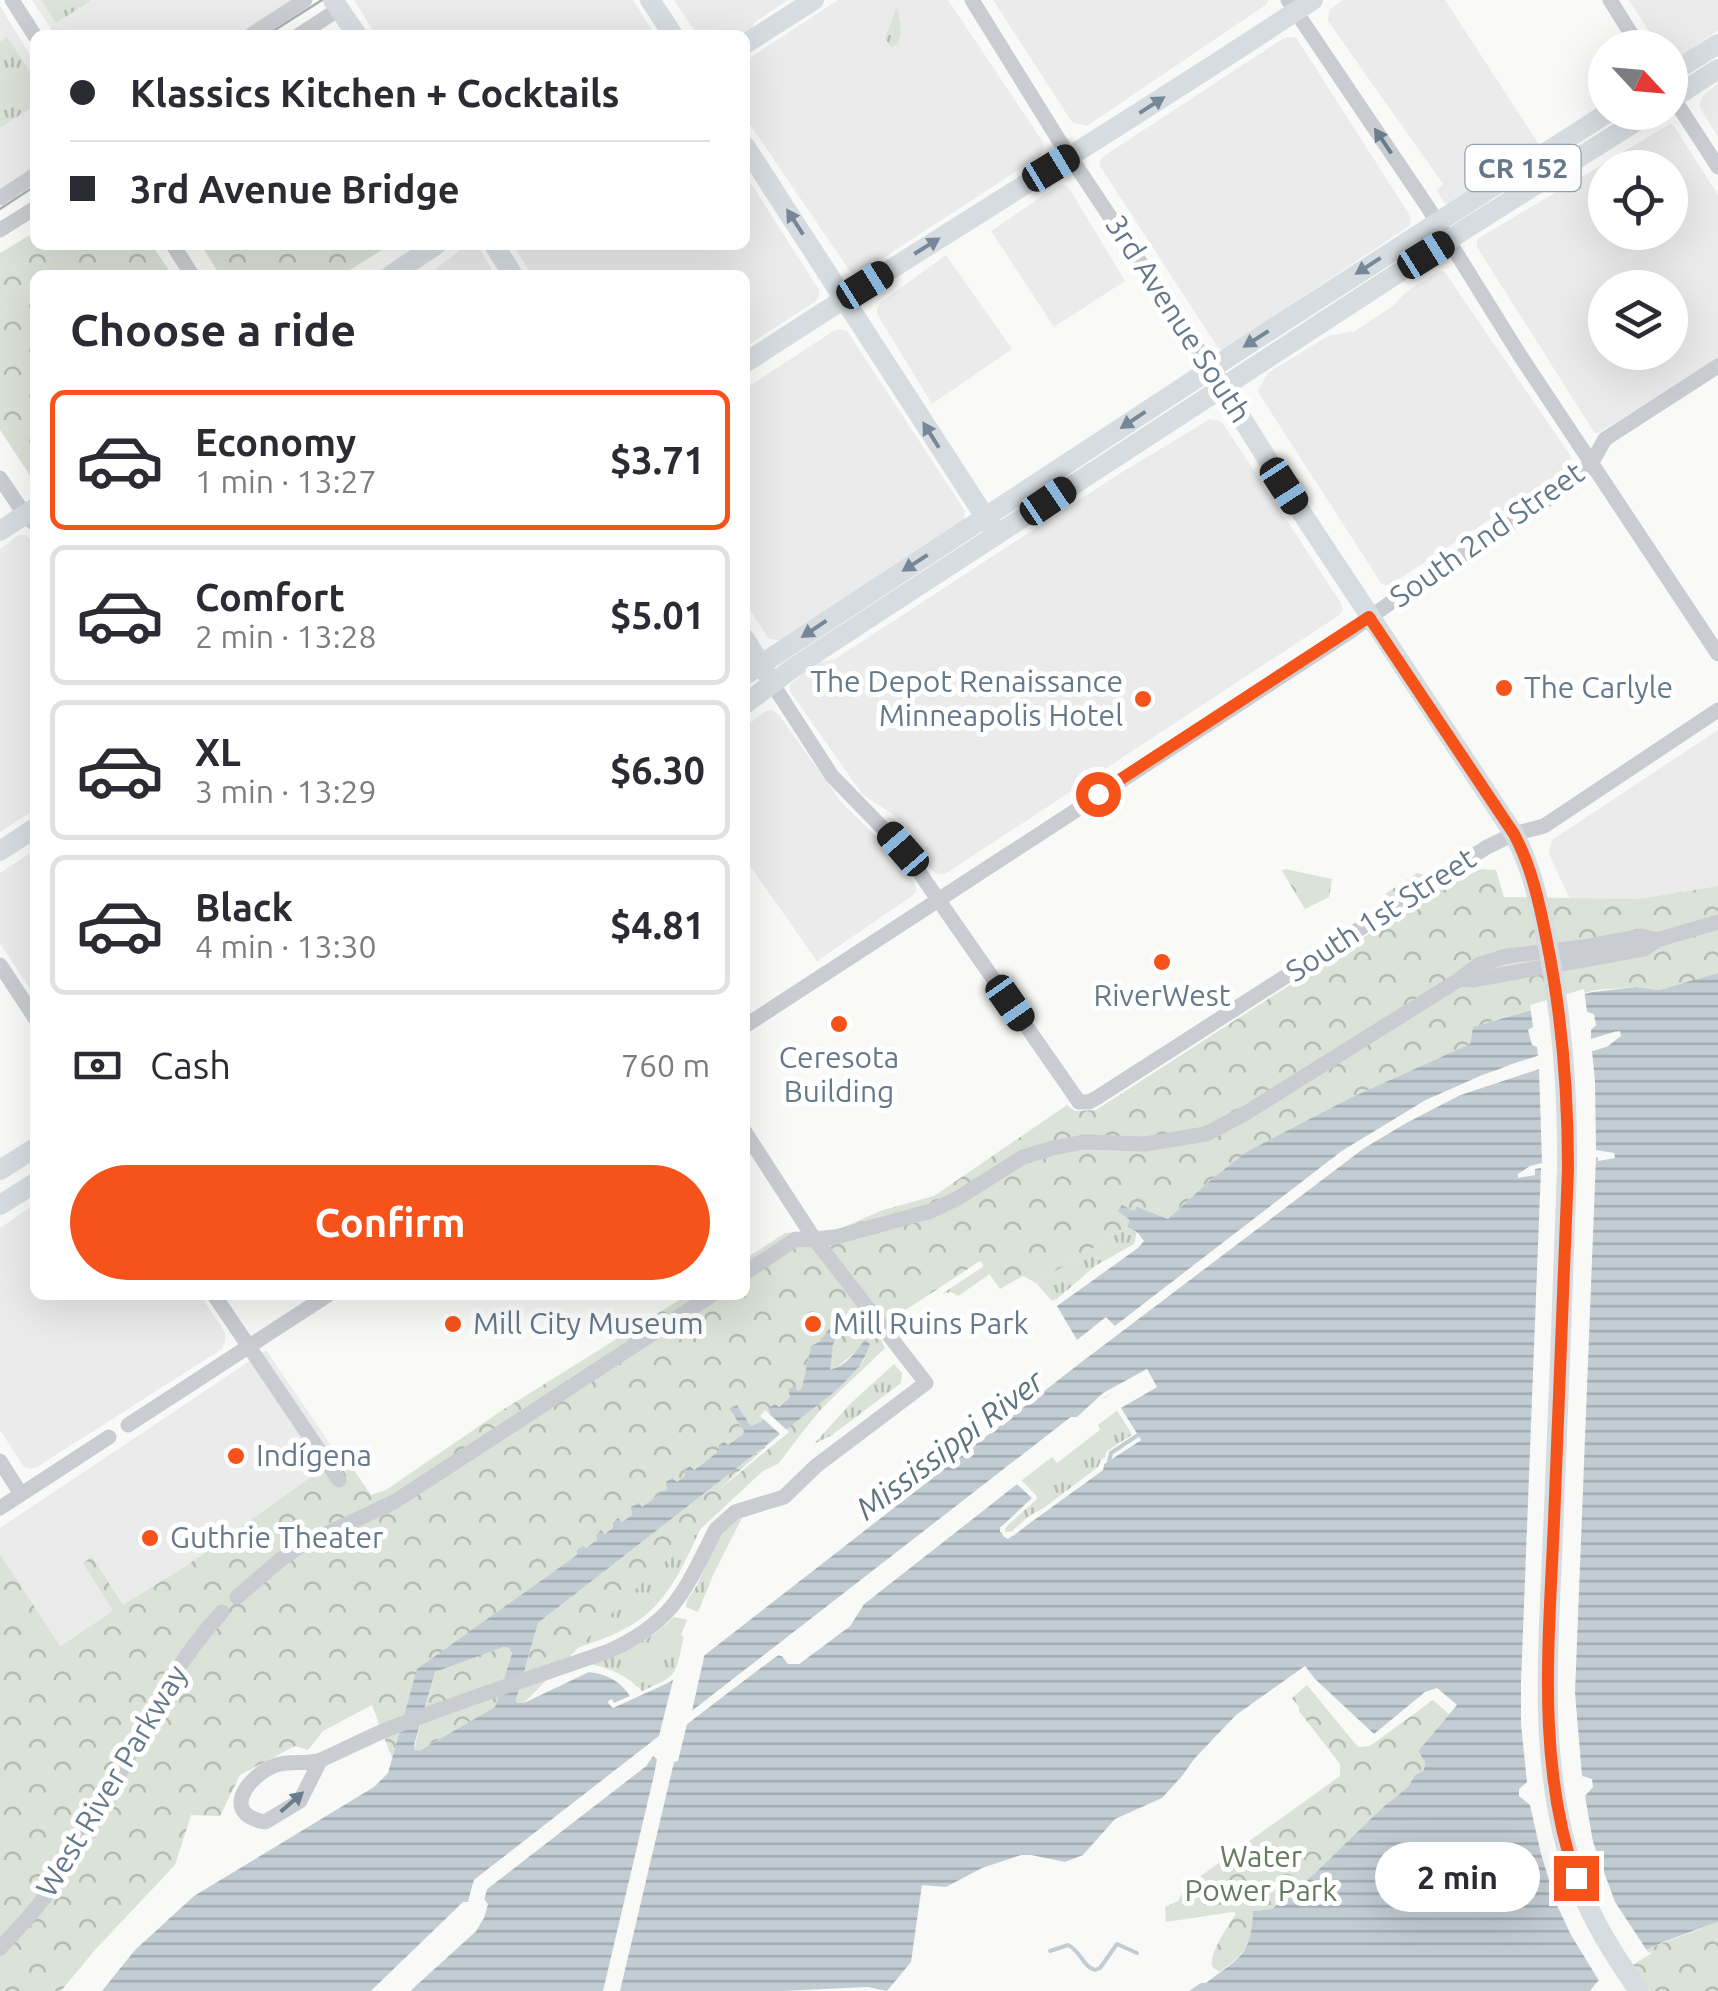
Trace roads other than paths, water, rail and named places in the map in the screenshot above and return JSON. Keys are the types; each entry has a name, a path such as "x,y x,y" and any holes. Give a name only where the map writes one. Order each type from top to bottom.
{"main road":[{"path":"650,0 670,30"},
{"path":"750,41 814,0"},
{"path":"336,4 353,30"},
{"path":"750,360 1070,156 1299,4"},
{"path":"1688,63 1718,44"},
{"path":"1688,87 1718,69"},
{"name":"CR 152","path":"753,670 1588,125"},
{"name":"CR 152","path":"750,700 998,534 1623,130"},
{"path":"750,154 998,534"},
{"path":"398,270 428,250"},
{"name":"3rd Avenue South","path":"1212,368 1284,486 1514,834 1537,894 1558,1002 1567,1093 1568,1169 1548,1678 1553,1774 1562,1829 1583,1898 1606,1943 1639,1991"},
{"path":"0,531 30,517"},
{"path":"753,670 772,683"},
{"path":"0,851 30,831"},
{"path":"0,1170 30,1151"},
{"path":"0,1205 30,1185"}],"street":[{"path":"12,0 31,30"},
{"path":"259,30 305,0"},
{"name":"3rd Avenue South","path":"972,0 1070,156 1212,368"},
{"path":"1610,0 1629,30"},
{"path":"305,30 336,4"},
{"path":"1299,4 1521,356 1718,654"},
{"path":"1688,122 1718,167"},
{"path":"0,198 30,178"},
{"path":"0,230 30,211"},
{"name":"South 2nd Street","path":"750,1023 1577,479 1605,439 1718,366"},
{"path":"0,478 30,514"},
{"path":"772,683 832,776 903,849 938,900"},
{"name":"South 1st Street","path":"938,900 1078,1102 1089,1102 1487,847 1544,826 1718,710"},
{"path":"750,1270 796,1239 836,1237 931,1211 1023,1158 1053,1148 1084,1142 1154,1143 1206,1134 1246,1113 1478,965 1507,956 1641,936 1657,940 1718,922"},
{"path":"0,965 30,1010"},
{"path":"320,1761 300,1801 265,1822 252,1820 243,1812 243,1789 272,1767 320,1761 422,1716 635,1639 675,1604 724,1520 784,1496 816,1466 926,1383 815,1240 750,1140"},
{"path":"217,1300 339,1480"},
{"path":"128,1425 320,1300"},
{"path":"237,1597 300,1546 394,1502 704,1300"},
{"path":"0,1508 110,1437"},
{"path":"0,1461 21,1494"},
{"name":"West River Parkway","path":"0,1948 33,1913 70,1862 172,1676 222,1612"}],"waterway":[{"path":"1109,1461 1111,1453 1138,1435"},
{"path":"1050,1951 1068,1945 1095,1970 1117,1944 1137,1953"}],"tram line":[{"path":"275,30 322,0"},
{"path":"0,209 30,189"}],"place":[{"name":"The Carlyle","path":"1504,688"},
{"name":"The Depot Renaissance Minneapolis Hotel","path":"1143,699"},
{"name":"RiverWest","path":"1162,962"},
{"name":"Ceresota Building","path":"839,1024"},
{"name":"Mill City Museum","path":"453,1324"},
{"name":"Mill Ruins Park","path":"813,1324"},
{"name":"Indígena","path":"236,1456"},
{"name":"Guthrie Theater","path":"150,1538"}],"water label":[{"name":"Mississippi River","path":"950,1445"}],"park label":[{"name":"Water Power Park","path":"1261,1874"}]}
